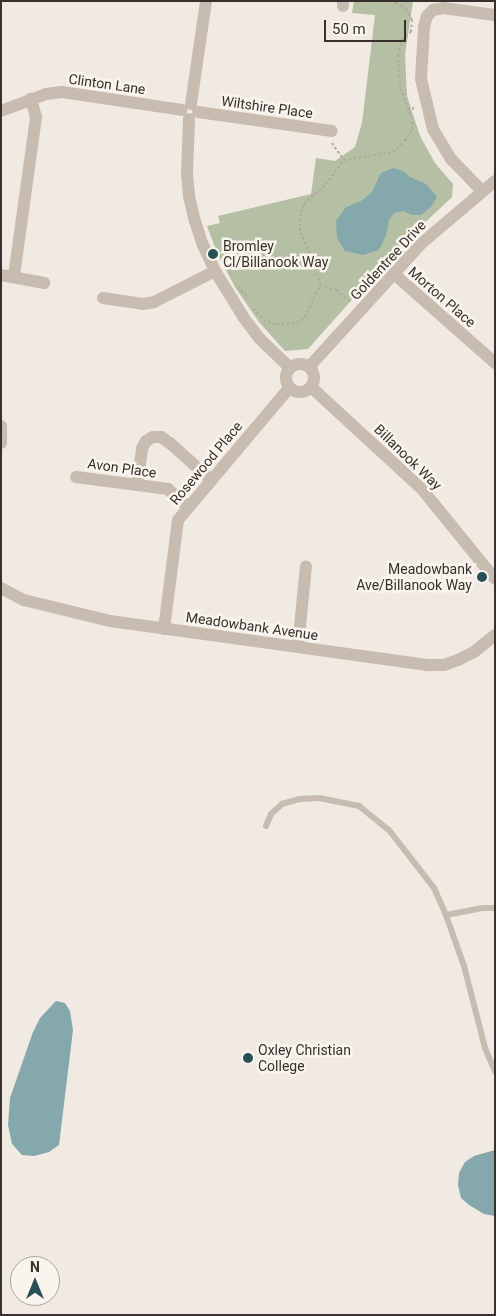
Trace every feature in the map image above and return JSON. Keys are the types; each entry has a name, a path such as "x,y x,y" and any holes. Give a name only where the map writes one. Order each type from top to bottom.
{"street":[{"path":"206,1 190,111 187,172 194,221 215,271 226,290 260,339 290,368"},
{"path":"482,191 451,159 433,129 421,79 424,27 427,16 433,10 443,8 495,15"},
{"name":"Clinton Lane","path":"1,111 31,99 62,92 190,111"},
{"path":"31,99 36,117 8,276 44,283"},
{"name":"Wiltshire Place","path":"190,111 332,136"},
{"name":"Goldentree Drive","path":"309,367 422,243 495,181"},
{"path":"104,298 143,304 154,302 215,271"},
{"name":"Morton Place","path":"393,273 495,363"},
{"path":"301,364 309,367 314,379 311,387 300,393 289,388 286,375 290,368 301,364"},
{"name":"Billanook Way","path":"311,387 421,488 495,579"},
{"name":"Rosewood Place","path":"164,629 178,520 289,388"},
{"path":"1,426 1,443"},
{"path":"137,485 142,448 146,440 153,436 161,437 170,443 211,480"},
{"name":"Avon Place","path":"76,477 168,489 188,506"},
{"path":"298,647 306,566"},
{"name":"Meadowbank Avenue","path":"1,588 24,600 110,621 429,665 444,665 474,652 495,635"}],"lane":[{"path":"266,826 271,814 282,804 299,799 319,798 359,806 389,830 434,888 446,915 464,966 485,1048 495,1072"},
{"path":"446,915 482,908 495,908"}],"path":[{"path":"226,290 237,284 242,289 253,309 264,320 287,325 298,323 305,317 320,285 316,267 302,238 301,212 304,204 326,184 344,160 393,152 405,141 412,129 412,118 400,87 398,55 402,40 411,32 412,20 406,9 392,1"},
{"path":"332,136 344,160"},
{"path":"320,285 337,290 360,311"}],"green space":[{"path":"354,1 413,1 405,55 407,96 420,136 435,163 453,184 452,197 398,248 308,349 285,351 259,322 235,287 218,255 207,226 220,223 218,216 311,194 316,158 335,161 355,147 362,123 375,15 352,13"}],"water":[{"path":"393,168 403,171 410,177 426,184 437,197 431,207 421,215 412,215 403,211 394,213 389,220 386,236 379,250 363,255 345,251 337,238 336,221 346,207 361,201 372,192 381,173"},
{"path":"56,1001 65,1003 70,1011 73,1030 59,1145 49,1152 34,1156 22,1155 12,1144 8,1125 10,1098 33,1032 40,1018"},
{"path":"495,1150 495,1216 484,1214 469,1205 461,1198 458,1185 459,1173 465,1162 474,1156"}],"place":[{"name":"Bromley Cl/Billanook Way","path":"213,254"},
{"name":"Meadowbank Ave/Billanook Way","path":"482,577"},
{"name":"Oxley Christian College","path":"248,1058"}]}
